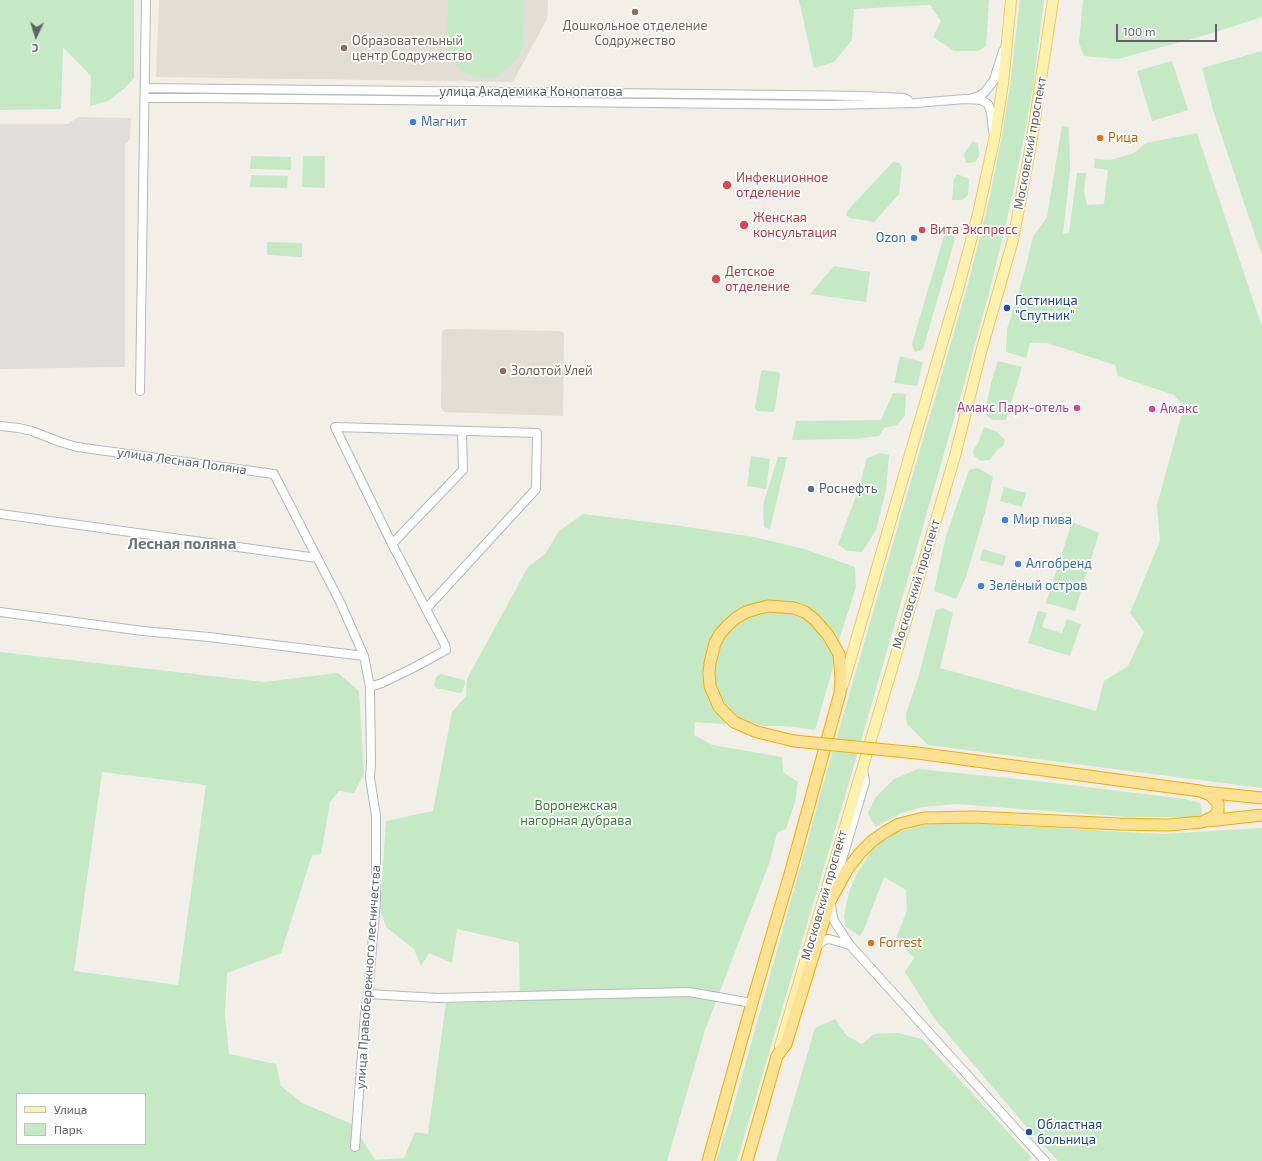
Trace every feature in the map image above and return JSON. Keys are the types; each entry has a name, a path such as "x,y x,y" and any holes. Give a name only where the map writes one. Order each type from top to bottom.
{"highway":[{"path":"708,1161 790,874 840,693 841,665 835,646 819,624 805,612 787,607 768,606 746,612 727,626 720,634 715,643 710,663 710,686 719,707 734,722 744,727 774,737 794,741 917,753 1262,798"},
{"path":"1200,791 1213,798 1218,804 1216,814 1202,822"},
{"path":"777,1056 786,1044 830,901 847,870 864,849 872,841 899,824 924,818 951,817 1168,825 1262,814"},
{"name":"Московский проспект","path":"747,1161 777,1056"}],"main road":[{"path":"840,693 959,286 978,215 994,140 1003,84 1011,0"},
{"name":"Московский проспект","path":"777,1056 955,456 981,352 1013,240 1031,145 1053,0"}],"street":[{"path":"140,391 146,0"},
{"path":"965,99 979,96 985,92 994,80 1008,34"},
{"name":"улица Академика Конопатова","path":"145,88 818,95 904,98 916,103"},
{"name":"улица Академика Конопатова","path":"145,98 829,104 916,103 965,99"},
{"path":"965,99 981,100 988,104 991,112 994,140"},
{"name":"улица Лесная Поляна","path":"0,426 32,431 77,447 274,474 340,602 364,656 370,687"},
{"path":"370,687 407,671 446,650 445,645 426,609 392,544 335,427 537,433 536,489 426,609"},
{"path":"392,544 463,470 462,431"},
{"path":"0,514 317,558"},
{"path":"0,612 143,631 215,637 364,656"},
{"name":"улица Правобережного лесничества","path":"355,1147 365,1013 376,902 376,816 370,778 370,687"},
{"path":"863,764 865,782 830,901 834,921 850,945 1045,1161"},
{"path":"816,947 824,940 829,939 850,945"},
{"path":"368,994 438,998 689,992 752,1003"}],"shaded area":[{"name":"Образовательный центр Содружество","path":"159,0 548,0 547,19 513,82 156,77"},
{"path":"78,117 131,118 130,139 125,144 125,367 0,369 0,124 68,124"},
{"name":"Золотой Улей","path":"445,329 560,331 564,333 563,415 444,412 441,408 442,332"}],"green space":[{"path":"0,0 134,0 134,78 125,88 108,101 90,106 91,76 63,47 61,109 0,110"},
{"path":"448,0 524,0 523,44 519,57 509,68 497,77 482,78 469,75 458,68 451,58 447,47"},
{"path":"799,0 989,0 986,46 978,51 954,51 933,37 941,21 930,5 854,9 852,40 834,62 814,68"},
{"path":"1020,0 1044,0 1033,87 1024,137 1010,207 990,289 850,779 737,1161 716,1161 730,1119 826,775 968,284 990,196 1001,140 1010,86"},
{"path":"1083,0 1262,0 1262,17 1206,35 1118,59 1084,56 1079,43"},
{"path":"1262,51 1262,256 1214,113 1202,68"},
{"path":"1172,61 1188,110 1152,121 1137,71"},
{"path":"1062,126 1069,127 1070,170 1063,234 1069,233 1077,173 1086,173 1084,191 1087,205 1104,204 1108,170 1094,168 1095,159 1110,160 1134,153 1146,143 1197,133 1262,327 1262,788 928,745 907,724 906,714 918,678 936,610 943,608 953,613 940,668 1096,711 1104,681 1128,666 1144,632 1130,613 1160,541 1157,505 1184,406 1174,395 1118,376 1115,365 1047,343 1030,343 1026,358 1006,352 1007,329 1024,274 1033,237 1047,217"},
{"path":"973,141 978,144 979,156 975,162 966,163 964,154"},
{"path":"251,156 291,157 291,170 250,169"},
{"path":"303,156 325,156 325,188 302,187"},
{"path":"893,162 899,163 902,167 899,194 874,222 850,218 846,215 848,210"},
{"path":"957,174 969,179 968,195 962,200 952,200 954,179"},
{"path":"251,175 288,176 287,188 250,187"},
{"path":"946,229 955,239 923,349 915,352 912,344"},
{"path":"267,242 302,243 302,257 267,255"},
{"path":"834,266 870,272 866,302 810,294"},
{"path":"900,356 923,362 917,386 894,383"},
{"path":"998,361 1022,367 1006,420 993,420 988,417 985,412 991,383"},
{"path":"763,370 778,372 780,374 775,409 773,412 757,411 755,408 761,372"},
{"path":"893,393 906,394 905,416 897,425 884,428 879,436 853,439 792,440 796,421 881,420"},
{"path":"984,427 997,432 1005,440 1003,446 998,449 990,460 981,461 974,456 973,451 979,441"},
{"path":"880,453 889,455 886,490 876,530 862,552 847,551 838,544 858,491 867,458"},
{"path":"751,456 770,459 766,489 747,486"},
{"path":"778,457 787,457 770,529 764,527 763,505"},
{"path":"978,468 993,477 986,509 966,577 956,599 934,591 946,536 969,470"},
{"path":"1004,487 1026,493 1022,507 1000,501"},
{"name":"Воронежская нагорная дубрава","path":"583,514 674,525 754,537 804,549 855,567 856,587 839,640 815,730 787,726 763,726 741,718 723,724 695,722 694,735 712,745 782,757 783,772 798,782 795,802 786,829 777,833 770,861 705,1030 667,1161 0,1161 0,652 264,682 338,673 359,691 364,774 354,793 339,791 330,802 321,854 312,855 281,953 227,973 225,1015 229,1054 276,1064 281,1086 302,1103 352,1124 375,1160 404,1158 415,1132 428,1134 446,1003 520,1001 519,943 457,929 452,963 429,953 421,966 414,949 386,927 380,910 386,821 433,811 452,712 466,696 467,679 528,567 545,554 559,531","holes":["102,772 206,785 178,985 74,971"]},
{"path":"1072,522 1099,533 1075,611 1046,603"},
{"path":"983,549 1006,556 1003,566 980,560"},
{"path":"1038,611 1047,613 1042,627 1062,633 1067,619 1081,624 1070,656 1028,643"},
{"path":"441,674 464,680 463,691 459,693 436,688 434,686 436,677"},
{"path":"918,769 1037,781 1185,799 1200,803 1202,810 1201,815 1194,817 1128,817 956,804 923,807 901,813 876,827 868,813 875,798 894,779"},
{"path":"967,823 1162,834 1262,828 1262,1161 1058,1161 1030,1131 934,1018 905,972 914,958 896,939 907,910 906,890 884,877 865,927 860,936 845,926 844,916 849,892 857,873 866,860 868,851 895,833 921,825"},
{"path":"835,1019 847,1036 862,1044 874,1034 897,1033 922,1039 1031,1157 1029,1161 776,1161 815,1028"}],"place":[{"name":"Дошкольное отделение Содружество","path":"635,12"},
{"name":"Образовательный центр Содружество","path":"344,48"},
{"name":"Магнит","path":"413,122"},
{"name":"Рица","path":"1100,138"},
{"name":"Инфекционное отделение","path":"727,185"},
{"name":"Женская консультация","path":"744,225"},
{"name":"Вита Экспресс","path":"922,230"},
{"name":"Ozon","path":"914,238"},
{"name":"Детское отделение","path":"716,279"},
{"name":"Гостиница \"Спутник\"","path":"1007,308"},
{"name":"Золотой Улей","path":"503,371"},
{"name":"Амакс Парк-отель","path":"1077,408"},
{"name":"Амакс","path":"1152,409"},
{"name":"Роснефть","path":"811,489"},
{"name":"Мир пива","path":"1005,520"},
{"name":"Алгобренд","path":"1018,564"},
{"name":"Зелёный остров","path":"981,586"},
{"name":"Forrest","path":"871,943"},
{"name":"Областная больница","path":"1029,1132"}],"district":[{"name":"Лесная поляна","path":"182,544"}]}
